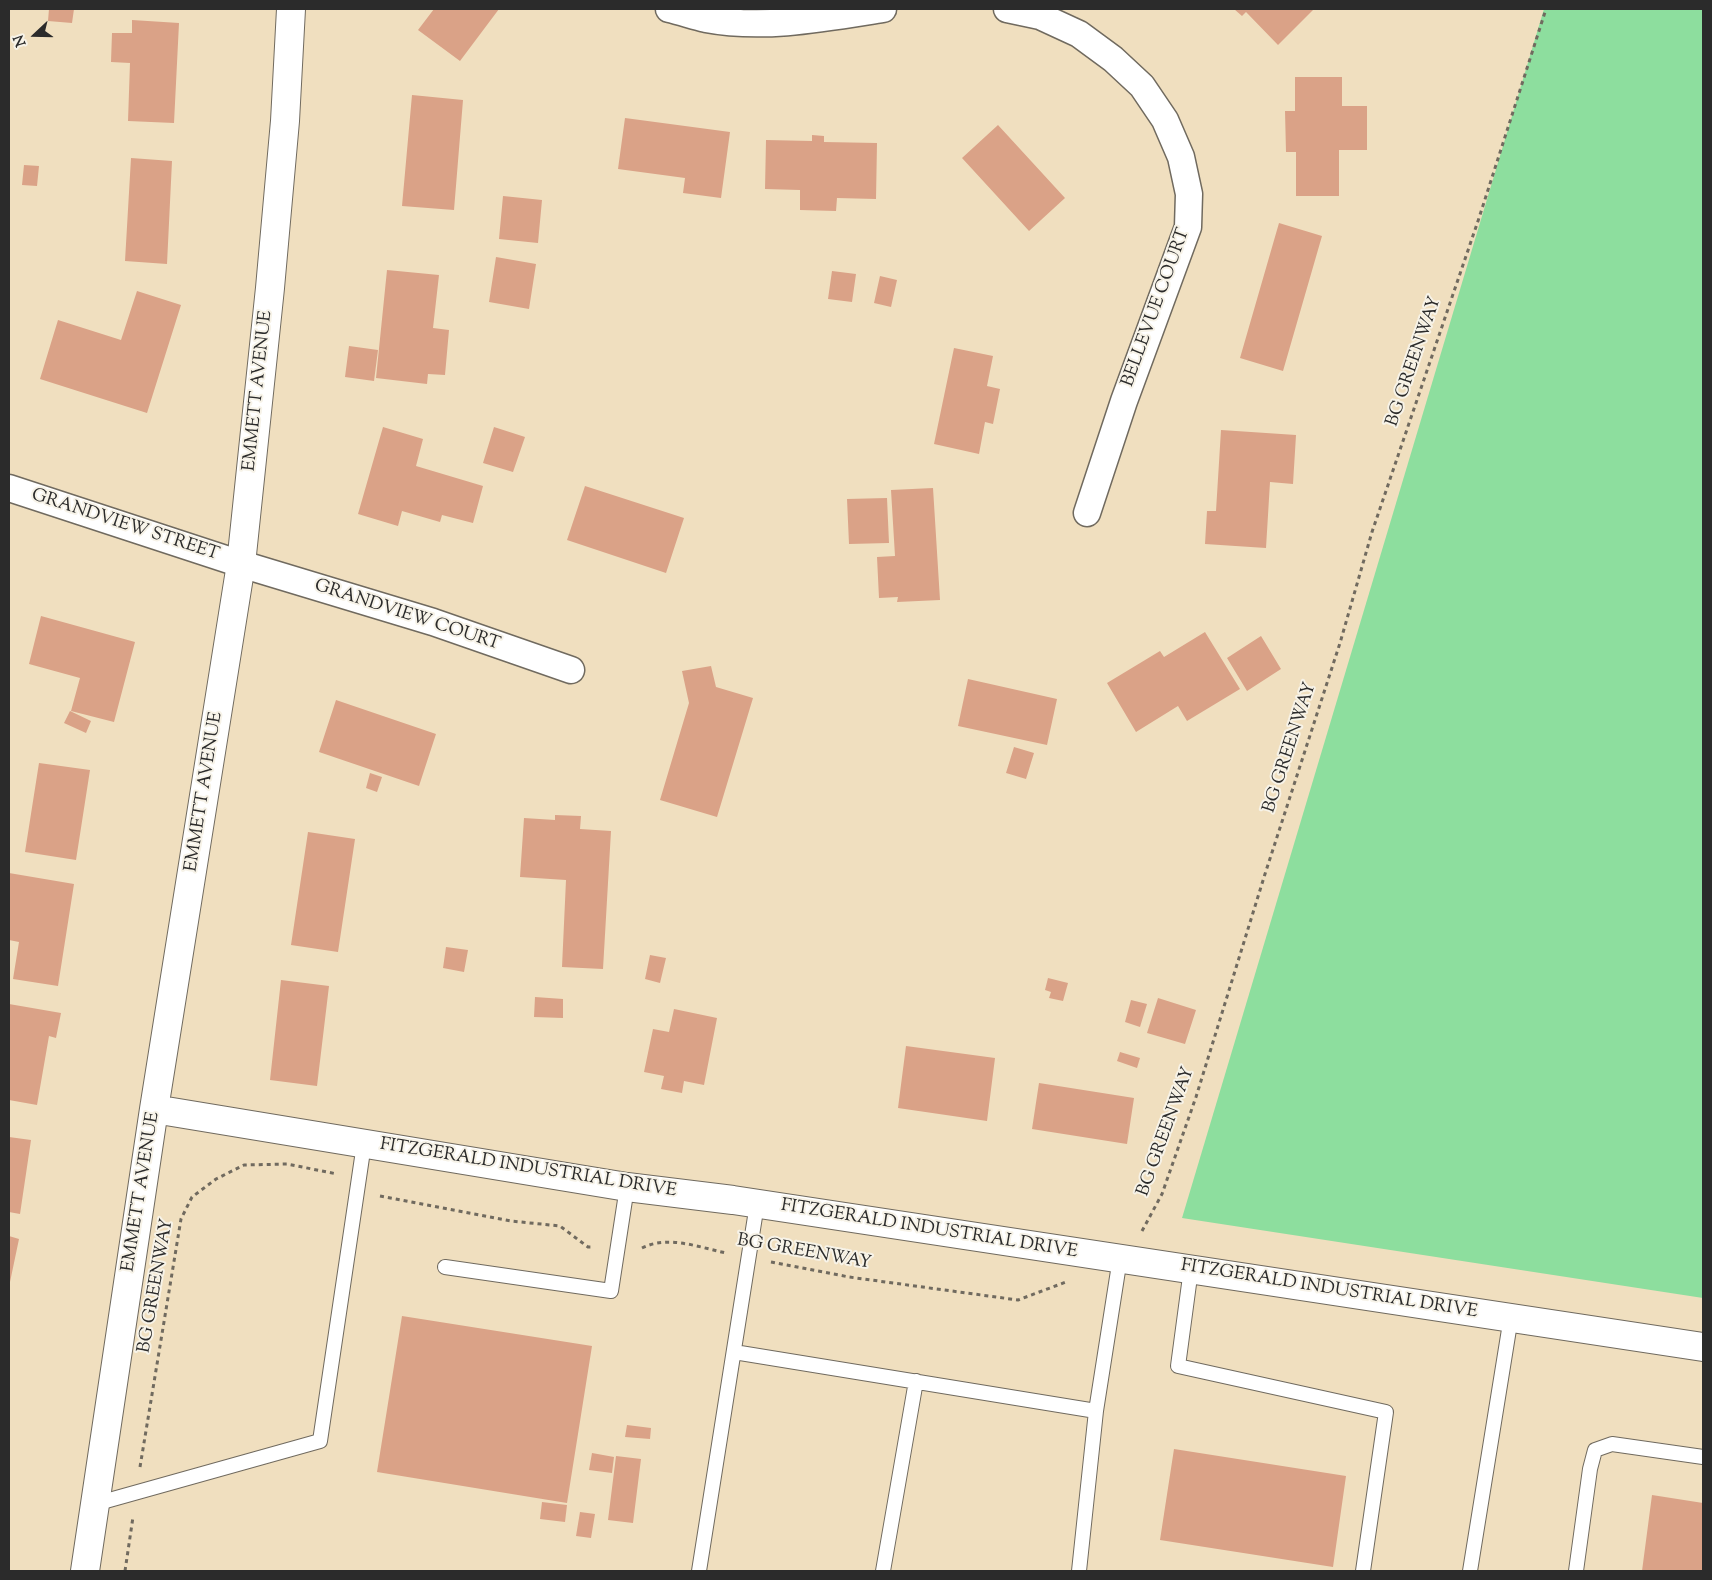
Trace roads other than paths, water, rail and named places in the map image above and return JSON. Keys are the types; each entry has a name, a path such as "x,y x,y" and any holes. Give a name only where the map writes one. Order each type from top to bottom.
{"street":[{"name":"EMMETT AVENUE","path":"85,1571 154,1109 241,564 282,160 291,9"},
{"path":"669,9 707,19 755,23 801,20 883,9"},
{"name":"BELLEVUE COURT","path":"1007,9 1040,16 1079,34 1113,59 1142,86 1165,120 1182,157 1189,194 1188,227 1124,401 1087,513"},
{"name":"GRANDVIEW STREET","path":"9,488 241,564"},
{"name":"GRANDVIEW COURT","path":"241,564 433,622 571,670"},
{"name":"FITZGERALD INDUSTRIAL DRIVE","path":"154,1109 626,1187 757,1204 1511,1317 1703,1348"}],"lane":[{"path":"95,1504 320,1441 364,1144"},
{"path":"445,1267 611,1291 626,1187"},
{"path":"699,1571 757,1204"},
{"path":"1079,1571 1096,1411 1116,1258"},
{"path":"1191,1269 1178,1366 1386,1412 1363,1571"},
{"path":"1470,1571 1511,1317"},
{"path":"734,1352 1096,1411"},
{"path":"883,1571 916,1381"},
{"path":"1576,1571 1590,1469 1595,1450 1612,1444 1703,1457"}]}
